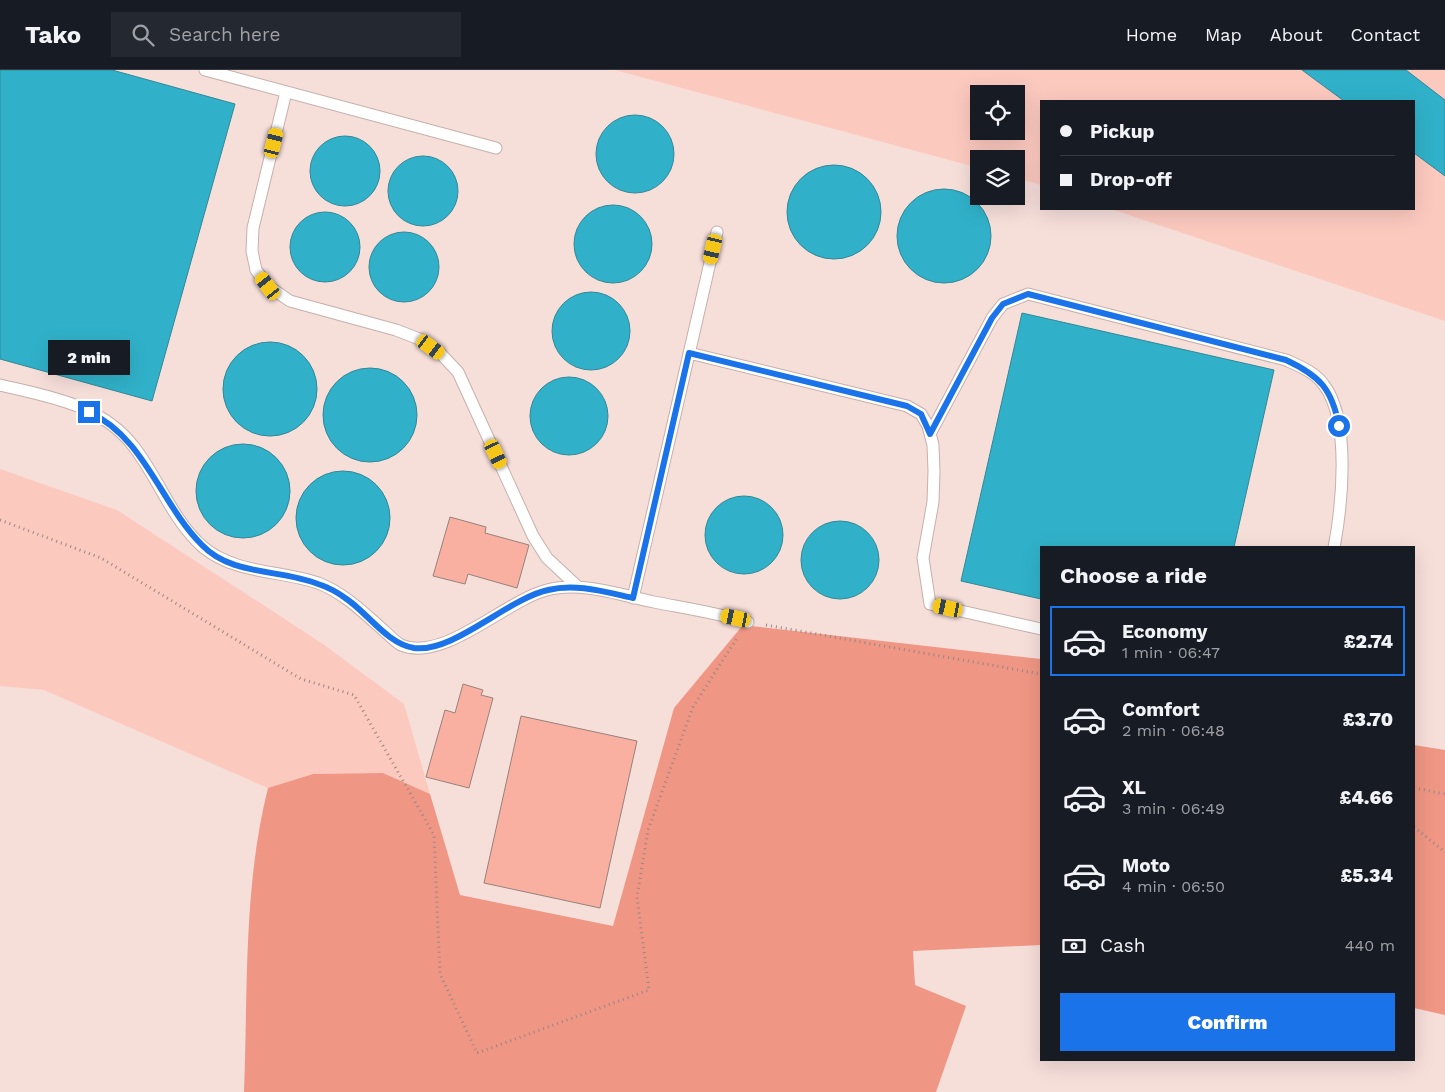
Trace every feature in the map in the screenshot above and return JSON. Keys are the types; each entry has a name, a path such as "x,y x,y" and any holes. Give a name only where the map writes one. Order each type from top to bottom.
{"lane":[{"path":"205,70 496,148"},
{"path":"286,92 253,228 252,251 256,270 268,286 290,301 396,330 422,340 440,353 458,372 533,536 547,558 578,587"},
{"path":"633,598 717,232"},
{"path":"930,434 992,318 1003,304 1028,294 1286,360 1308,371 1324,385 1336,409 1342,443 1334,546"},
{"path":"689,353 907,406 921,414 930,434 934,471 933,502 923,558 930,604 1040,629"},
{"path":"0,385 65,400 101,417 120,431 134,447 172,509 202,546 220,559 318,583 347,599 400,644 429,648 446,642 530,596 548,590 578,587 748,622"}],"path":[{"path":"0,520 101,558 301,679 354,695 434,835 440,974 477,1053 650,990 637,897 648,830 693,707 748,622 1040,674"},
{"path":"1415,788 1445,794"},
{"path":"1415,828 1445,852"}],"shaded area":[{"path":"615,70 1302,70 1343,100 1040,100 1040,185 1025,181 1025,150 970,150 970,166"},
{"path":"1406,70 1445,70 1445,100"},
{"path":"1415,154 1445,176 1445,321 1114,210 1415,210"},
{"path":"0,469 117,510 323,644 404,704 430,794 383,773 313,774 268,788 44,690 0,686"},
{"path":"743,625 1040,659 1040,945 913,951 915,985 966,1006 936,1092 244,1092 250,901 260,825 268,788 313,774 383,773 430,794 460,895 613,926 674,708"},
{"path":"1415,745 1445,750 1445,1015 1415,1008"}],"water":[{"path":"0,70 112,70 235,104 152,401 0,359"},
{"path":"1302,70 1406,70 1445,100 1445,176 1415,154 1415,100 1343,100"},
{"path":"627,115 643,115 657,121 668,132 674,146 674,162 668,176 657,187 643,193 627,193 613,187 602,176 596,162 596,146 602,132 613,121"},
{"path":"352,136 365,142 374,151 378,157 380,171 378,185 370,196 359,204 338,206 331,204 320,196 312,185 310,164 312,157 320,146 331,138"},
{"path":"430,156 443,162 452,171 456,177 458,191 456,205 448,216 437,224 416,226 409,224 398,216 390,205 388,184 390,177 398,166 409,158"},
{"path":"834,165 852,169 867,179 877,194 881,212 877,230 867,245 852,255 834,259 816,255 801,245 791,230 787,212 791,194 801,179 816,169"},
{"path":"935,190 953,190 970,197 970,205 979,205 983,210 990,227 990,245 983,262 970,275 953,282 935,282 918,275 905,262 898,245 898,227 905,210 918,197"},
{"path":"605,205 621,205 635,211 646,222 652,236 652,252 646,266 635,277 621,283 605,283 591,277 580,266 574,252 574,236 580,222 591,211"},
{"path":"332,212 345,218 354,227 358,233 360,247 358,261 350,272 339,280 318,282 311,280 300,272 292,261 290,240 292,233 300,222 311,214"},
{"path":"411,232 424,238 433,247 437,253 439,267 437,281 429,292 418,300 397,302 390,300 379,292 371,281 369,260 371,253 379,242 390,234"},
{"path":"583,292 599,292 613,298 624,309 630,323 630,339 624,353 613,364 599,370 583,370 569,364 558,353 552,339 552,323 558,309 569,298"},
{"path":"1022,313 1274,370 1234,546 1040,546 1040,599 961,581"},
{"path":"270,342 288,346 303,356 313,371 317,389 313,407 303,422 288,432 270,436 252,432 237,422 227,407 223,389 227,371 237,356 252,346"},
{"path":"370,368 388,372 403,382 413,397 417,415 413,433 403,448 388,458 370,462 352,458 337,448 327,433 323,415 327,397 337,382 352,372"},
{"path":"561,377 577,377 591,383 602,394 608,408 608,424 602,438 591,449 577,455 561,455 547,449 536,438 530,424 530,408 536,394 547,383"},
{"path":"243,444 261,448 276,458 286,473 290,491 286,509 276,524 261,534 243,538 225,534 210,524 200,509 196,491 200,473 210,458 225,448"},
{"path":"343,471 361,475 376,485 386,500 390,518 386,536 376,551 361,561 343,565 325,561 310,551 300,536 296,518 300,500 310,485 325,475"},
{"path":"744,496 759,499 772,507 780,520 783,535 780,550 772,563 759,571 744,574 729,571 716,563 708,550 705,535 708,520 716,507 729,499"},
{"path":"832,521 848,521 862,527 873,538 879,552 879,568 873,582 862,593 848,599 832,599 818,593 807,582 801,568 801,552 807,538 818,527"}],"building":[{"path":"450,517 486,527 485,533 529,545 517,588 468,574 465,584 433,576"},
{"path":"463,684 483,690 481,695 493,698 469,788 426,777 445,710 455,713"},
{"path":"521,716 637,741 600,908 484,883"}],"route":[{"path":"89,412 101,417 120,431 134,447 172,509 202,546 220,559 318,583 347,599 400,644 415,648 429,648 446,642 530,596 548,590 578,587 633,598 689,353 907,406 921,414 930,434 992,318 1003,304 1028,294 1286,360 1308,371 1324,385 1336,409 1339,426"}]}
